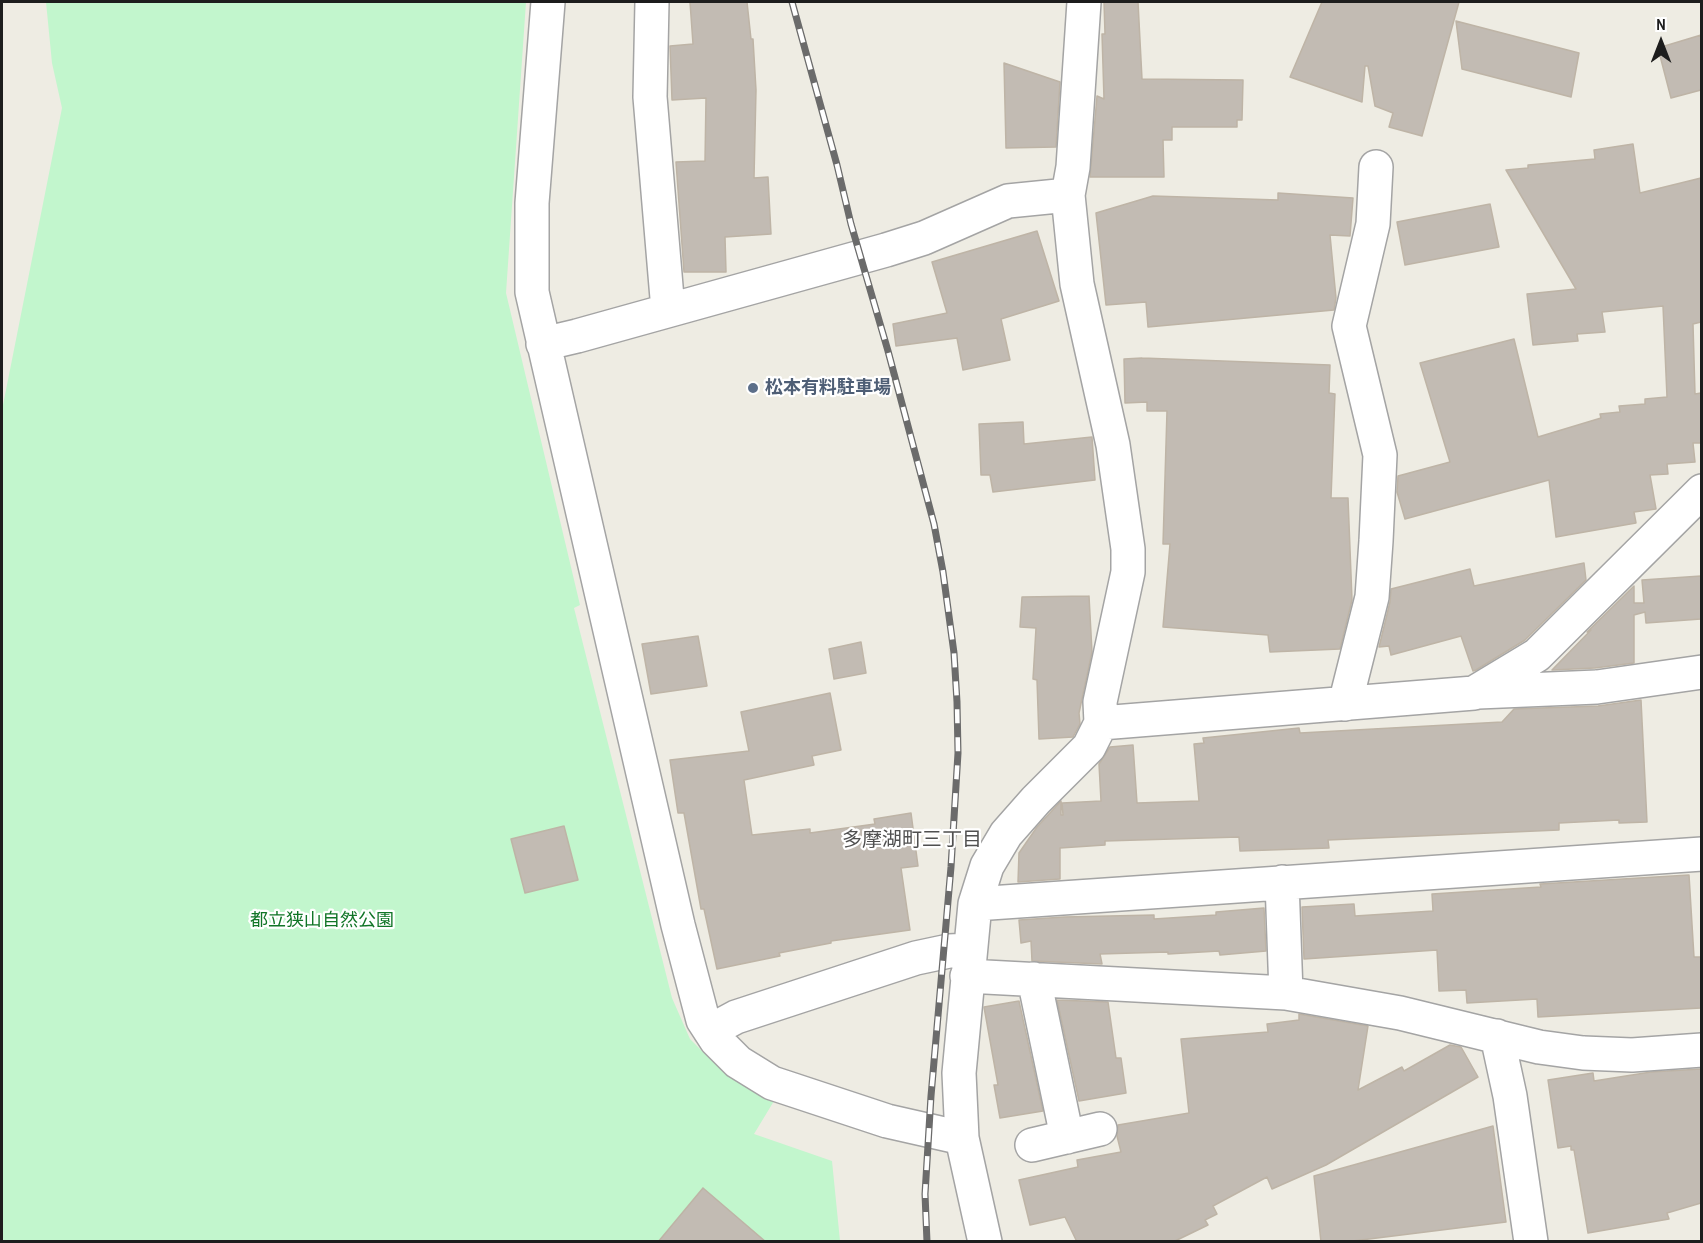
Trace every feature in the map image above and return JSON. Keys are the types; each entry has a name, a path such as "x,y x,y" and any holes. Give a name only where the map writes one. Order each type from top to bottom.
{"street":[{"path":"548,2 532,214 532,292 680,936 703,1020 716,1040 738,1062 772,1083 887,1121 962,1138"},
{"path":"652,2 650,97 668,310"},
{"path":"985,1242 962,1138 959,1073 975,904 987,866 1006,834 1089,747 1101,723 1100,702 1128,572 1128,549 1113,445 1077,284 1068,195 1073,167 1084,2"},
{"path":"1346,704 1372,597 1376,541 1380,455 1349,326 1373,224 1376,167"},
{"path":"543,344 886,250 924,238 1008,201 1068,195"},
{"path":"1474,693 1537,655 1701,491"},
{"path":"1101,723 1474,693 1597,687 1701,672"},
{"path":"975,904 1701,854"},
{"path":"1282,882 1286,993"},
{"path":"710,1031 736,1017 916,958 949,951 968,963 1034,979 1286,993 1400,1013 1539,1047 1583,1053 1632,1055 1701,1050"},
{"path":"1034,979 1067,1137"},
{"path":"1497,1036 1510,1096 1531,1242"},
{"path":"1032,1145 1100,1129"}],"green space":[{"name":"都立狭山自然公園","path":"46,2 526,2 506,293 580,605 574,608 672,998 690,1039 711,1060 774,1101 754,1134 832,1161 840,1241 2,1242 2,410 62,108 52,63"}],"building":[{"path":"690,2 747,2 751,39 753,39 756,90 754,178 768,177 771,234 725,237 726,272 684,272 676,162 705,161 706,98 672,100 670,46 693,44"},
{"path":"1104,2 1138,2 1142,79 1243,80 1242,120 1237,120 1237,127 1172,127 1172,140 1163,140 1164,177 1090,177 1097,96 1104,99 1102,34 1105,34"},
{"path":"1322,2 1459,2 1422,136 1389,127 1393,113 1375,106 1368,66 1365,66 1362,102 1290,77"},
{"path":"1456,21 1579,53 1571,97 1462,69"},
{"path":"1701,35 1701,90 1671,98 1658,48"},
{"path":"1004,63 1060,82 1056,147 1006,148"},
{"path":"1633,144 1640,193 1701,178 1701,322 1693,324 1695,394 1701,393 1701,443 1693,443 1695,462 1667,464 1668,474 1650,475 1656,509 1634,512 1636,523 1556,537 1549,480 1405,519 1397,492 1398,476 1450,462 1420,363 1514,339 1538,437 1601,418 1600,414 1620,412 1619,406 1645,404 1645,399 1667,397 1663,306 1602,312 1605,332 1577,334 1578,341 1533,345 1527,294 1576,289 1506,170 1528,168 1528,165 1595,159 1594,150"},
{"path":"1278,193 1353,198 1350,236 1330,235 1336,298 1334,310 1148,327 1146,302 1106,305 1096,213 1153,196 1278,200"},
{"path":"1490,204 1499,247 1405,265 1397,222"},
{"path":"1037,231 1059,301 1001,319 1010,360 963,370 957,338 896,346 893,324 947,313 932,262"},
{"path":"1124,359 1330,365 1329,393 1335,394 1331,498 1348,498 1352,600 1340,649 1270,652 1268,635 1163,627 1170,544 1163,544 1167,411 1147,411 1147,402 1125,403"},
{"path":"1023,422 1024,444 1092,437 1095,480 993,492 990,475 981,475 979,424"},
{"path":"1584,563 1586,580 1525,640 1476,670 1473,671 1461,636 1391,655 1389,646 1379,647 1391,589 1470,569 1474,586"},
{"path":"1701,576 1701,619 1646,623 1645,612 1634,615 1634,663 1552,670 1634,586 1634,603 1644,603 1642,580"},
{"path":"1089,596 1092,652 1079,713 1080,724 1073,737 1039,739 1037,680 1033,679 1036,628 1020,627 1022,597"},
{"path":"698,636 707,686 651,694 642,644"},
{"path":"861,642 866,673 834,679 829,649"},
{"path":"830,693 841,750 812,756 814,765 744,780 752,835 810,829 810,833 875,824 874,819 911,813 918,866 901,868 910,930 831,941 831,943 779,953 780,956 717,969 704,909 701,909 684,813 678,813 670,760 749,751 741,712"},
{"path":"1641,700 1647,822 1619,823 1619,820 1559,823 1559,830 1328,840 1329,848 1240,851 1239,837 1105,841 1105,845 1060,848 1060,879 1018,882 1019,853 1037,827 1061,801 1061,815 1063,815 1062,803 1101,801 1099,764 1110,747 1133,745 1137,803 1199,801 1194,744 1204,743 1203,738 1299,728 1300,733 1502,722 1514,709 1598,706"},
{"path":"564,826 578,880 525,893 511,839"},
{"path":"1689,875 1694,957 1701,957 1701,1008 1538,1017 1537,999 1467,1003 1466,990 1439,991 1437,950 1304,959 1302,907 1354,904 1355,916 1433,911 1432,894 1541,887 1540,884"},
{"path":"1264,908 1266,951 1220,955 1219,951 1100,954 1102,964 1032,961 1031,941 1021,943 1019,920 1154,915 1154,919 1216,915 1216,912"},
{"path":"1057,1000 1108,1002 1116,1058 1121,1058 1126,1093 1079,1101"},
{"path":"1019,1001 1043,1111 1000,1118 994,1085 998,1085 984,1007"},
{"path":"1299,1014 1368,1026 1358,1090 1402,1067 1404,1071 1450,1045 1461,1047 1478,1077 1326,1165 1272,1189 1267,1177 1213,1206 1217,1214 1205,1220 1208,1225 1173,1242 1077,1242 1065,1217 1030,1225 1019,1180 1078,1167 1077,1160 1121,1152 1117,1136 1118,1125 1189,1113 1181,1039 1268,1032 1267,1024 1299,1020"},
{"path":"1701,1069 1701,1203 1667,1213 1669,1219 1588,1233 1574,1150 1571,1150 1571,1146 1558,1148 1548,1080 1593,1073 1594,1081 1651,1072"},
{"path":"1493,1126 1506,1222 1345,1242 1321,1242 1314,1176"},
{"path":"703,1188 766,1242 658,1242"}],"railway":[{"path":"792,2 934,524 954,653 958,753 951,867 931,1096 925,1194 927,1242"}],"place":[{"name":"松本有料駐車場","path":"753,388"}],"district":[{"name":"多摩湖町三丁目","path":"912,841"}]}
